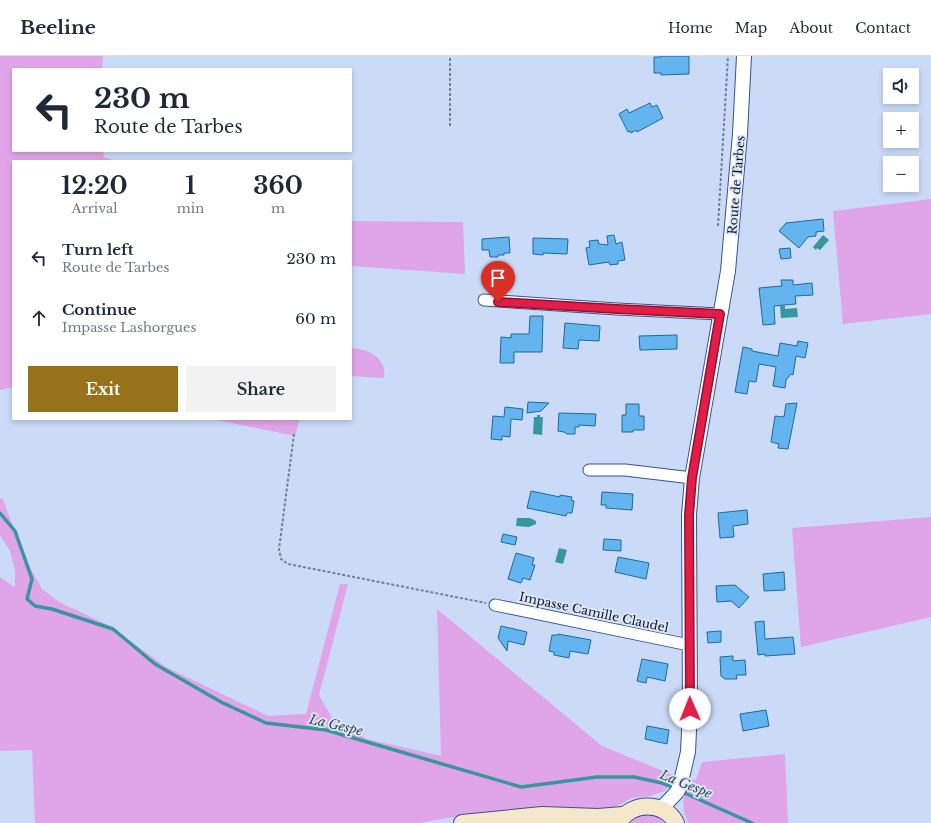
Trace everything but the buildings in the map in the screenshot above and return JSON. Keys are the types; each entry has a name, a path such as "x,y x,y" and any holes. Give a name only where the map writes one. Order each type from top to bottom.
{"main road":[{"path":"462,823 542,815 621,819 642,806 649,806 667,812 676,823"},
{"path":"503,818 556,823"}],"street":[{"name":"Route de Tarbes","path":"660,809 680,786 688,752 690,709 689,515 692,478 730,257 740,134 744,56"},
{"path":"484,300 720,314"},
{"path":"589,470 625,470 692,478"},
{"name":"Impasse Camille Claudel","path":"495,605 689,645"}],"path":[{"path":"450,56 450,126"},
{"path":"294,434 279,548 281,559 288,564 495,605"}],"shaded area":[{"path":"0,56 103,56 102,68 12,68 12,152 103,152 104,157 113,160 12,160 12,387 0,390"},
{"path":"931,199 931,314 843,324 833,211"},
{"path":"352,221 463,222 465,274 352,266"},
{"path":"823,235 829,240 820,250 817,248 816,250 813,247"},
{"path":"780,306 785,306 785,309 797,308 798,317 781,318"},
{"path":"352,348 364,350 380,360 383,365 384,378 352,376"},
{"path":"537,415 543,417 542,435 533,434 534,417 537,417"},
{"path":"217,420 300,420 295,436"},
{"path":"0,498 3,499 23,555 42,589 59,602 110,626 166,667 268,716 306,714 340,584 348,584 319,695 332,718 367,739 441,756 437,609 602,746 675,776 665,791 650,796 632,798 608,811 568,809 484,812 419,823 35,823 32,750 0,751 0,577 15,587 15,570 10,551 0,535"},
{"path":"931,517 931,617 801,647 792,528"},
{"path":"517,518 530,518 536,521 536,524 529,527 516,526"},
{"path":"559,548 567,550 563,564 555,562"},
{"path":"785,754 788,823 688,823 683,805 684,795 691,779 696,780 702,762"},
{"path":"656,812 669,823 625,823 634,814"}],"waterway":[{"name":"La Gespe","path":"0,513 15,531 32,579 27,599 35,606 52,609 113,629 155,664 221,702 266,723 326,730 521,787 597,777 634,777 662,783 675,788"},
{"name":"La Gespe","path":"680,791 752,823"}],"route":[{"path":"498,302 720,314 692,478 689,515 690,709"}]}
